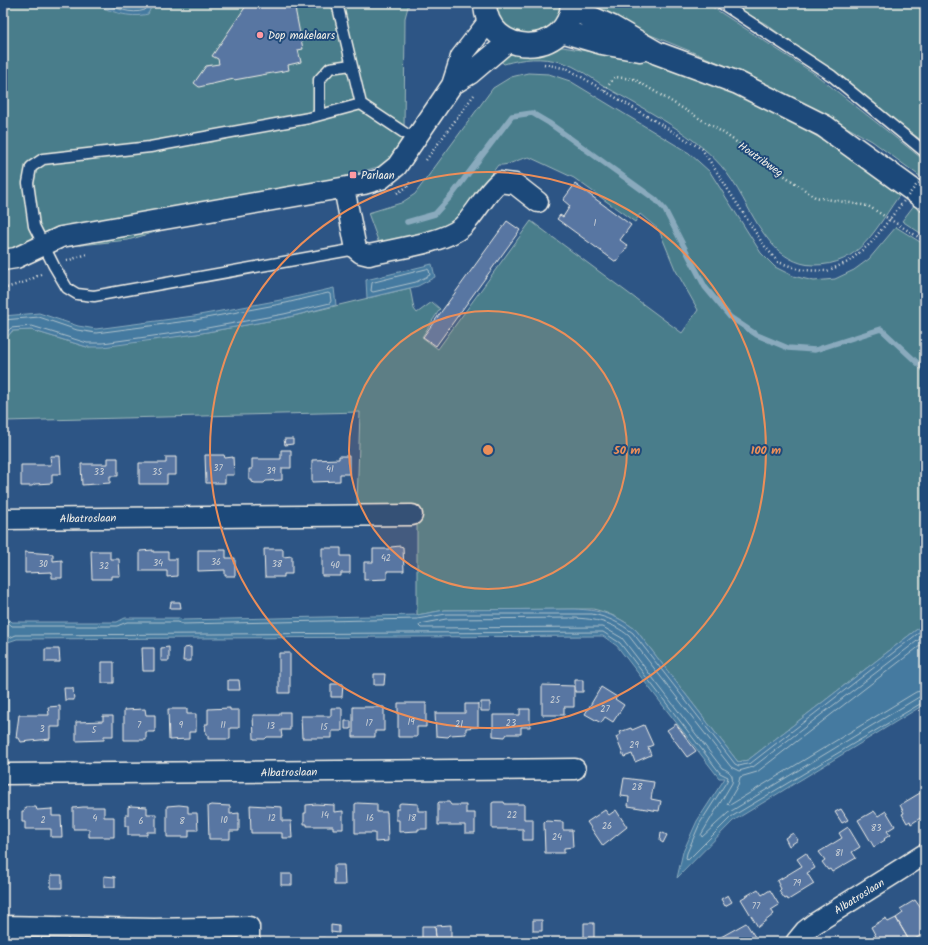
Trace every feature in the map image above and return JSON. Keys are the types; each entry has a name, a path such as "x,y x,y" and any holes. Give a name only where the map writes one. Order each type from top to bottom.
{"main road":[{"path":"487,12 498,33 509,41 522,45 537,45 550,40 561,31 568,21 572,6 657,53 738,83 824,126 925,199"},
{"path":"561,31 602,43 657,53"}],"street":[{"path":"3,260 16,258 62,237 344,188 381,179 397,166 452,85 462,57 487,12"},
{"path":"452,85 470,74 509,41"},
{"path":"344,188 356,249 361,253 369,255 445,238 462,227 490,189 499,182 515,184 538,202"},
{"name":"Albatroslaan","path":"3,519 412,515"},
{"name":"Albatroslaan","path":"3,774 576,769"},
{"name":"Albatroslaan","path":"796,942 805,931 814,924 925,854"},
{"path":"3,926 154,935 249,928 249,942"}],"lane":[{"path":"337,3 361,104 415,140"},
{"path":"721,3 832,76 925,152"},
{"path":"319,115 319,80 330,68 351,65"},
{"path":"356,249 94,296 78,294 68,288 54,266 34,226 28,183 31,167 44,159 150,147 319,115 361,104"}],"path":[{"name":"Houtribweg","path":"925,174 871,244 848,262 827,271 802,270 778,262 763,244 702,149 604,91 615,77 634,79 722,132 815,198 868,206 925,241"}],"green space":[{"path":"3,3 409,3 405,18 404,133 391,163 128,240 16,252 3,251"},
{"path":"492,3 562,3 557,19 536,36 506,31"},
{"path":"589,3 706,3 815,74 925,161 925,180 872,141 801,102 744,73 636,29"},
{"path":"727,3 925,3 925,143 766,24"},
{"path":"557,46 656,63 742,96 791,121 831,145 901,193 875,231 855,252 830,264 807,265 795,261 780,252 771,243 726,172 715,159 686,135 567,64 554,60 526,59 504,64 496,57 504,52"},
{"path":"528,73 549,74 570,81 689,153 710,172 761,253 775,267 793,276 814,281 835,279 854,270 869,259 896,227 925,245 925,623 748,760 738,762 636,630 605,612 593,609 445,610 417,615 417,507 357,506 360,412 5,421 3,343 12,331 31,330 87,347 196,334 285,318 410,288 414,309 417,313 432,302 440,309 422,337 438,349 531,221 682,333 698,310 675,269 659,230 640,214 635,222 574,178 529,157 498,165 457,221 444,231 380,246 368,213 401,203 415,194 493,88 511,77"},
{"path":"915,204 925,212 925,236 902,221"},
{"path":"233,933 241,942 167,942 172,935"}],"water":[{"path":"153,3 148,14 134,16 120,14 93,4"},
{"path":"432,264 435,277 418,286 367,298 366,280"},
{"path":"334,288 336,305 285,318 196,334 103,347 87,347 31,330 12,331 3,343 3,316 39,313 78,326 96,329 194,316 286,299"},
{"path":"3,344 6,402 6,483 3,483"},
{"path":"3,553 5,554 6,616 12,622 117,622 125,618 179,618 182,620 417,615 445,610 574,609 591,610 607,614 621,620 636,630 738,762 748,760 925,623 925,704 733,821 677,878 683,852 697,821 725,778 719,778 617,646 603,636 17,639 8,642 9,743 5,746 3,745"}],"building":[{"path":"248,3 294,3 303,49 298,50 301,62 288,65 289,70 234,79 199,87 194,83 206,66 219,64 218,59 212,56"},
{"path":"575,184 631,225 620,240 628,246 616,262 557,219 560,215 563,217 570,206 563,200"},
{"path":"507,221 520,230 436,346 423,337"},
{"path":"284,439 293,439 293,444 285,445"},
{"path":"281,450 291,450 291,468 282,468 282,480 255,483 252,482 252,480 249,480 249,469 252,469 252,459 281,459"},
{"path":"205,455 224,455 225,458 233,457 234,475 225,475 225,483 206,483"},
{"path":"50,456 60,456 61,474 52,474 52,483 21,486 21,465 51,465"},
{"path":"339,456 349,456 349,474 340,474 340,481 312,482 312,460 339,459"},
{"path":"166,457 176,457 176,475 167,475 167,484 139,484 139,463 166,463"},
{"path":"108,458 118,458 118,476 110,476 110,483 82,485 81,464 108,464"},
{"path":"391,547 403,547 404,571 387,571 387,579 364,580 364,562 373,562 373,549 389,549"},
{"path":"322,548 341,548 341,556 350,556 350,573 341,573 341,576 322,576"},
{"path":"264,549 283,549 283,557 292,556 292,574 284,574 284,577 265,577"},
{"path":"153,550 153,552 168,552 168,559 177,559 177,576 167,577 167,571 140,571 140,551"},
{"path":"198,550 226,550 226,558 235,558 235,576 225,576 225,570 198,571"},
{"path":"91,551 110,551 110,559 119,559 120,576 111,576 111,579 92,579"},
{"path":"25,552 53,554 53,561 62,560 62,578 52,578 52,572 25,573"},
{"path":"171,602 180,602 181,608 170,608"},
{"path":"169,647 169,661 161,661 161,648"},
{"path":"191,647 191,661 183,661 184,648"},
{"path":"142,648 154,648 154,671 143,671"},
{"path":"45,649 59,649 60,662 45,662"},
{"path":"279,653 290,653 290,693 279,693"},
{"path":"102,662 114,662 114,683 102,683"},
{"path":"374,674 385,674 384,685 374,685"},
{"path":"228,680 239,680 240,690 228,690"},
{"path":"575,680 583,680 583,692 575,692"},
{"path":"331,684 343,684 342,697 331,697"},
{"path":"542,685 574,686 574,707 564,707 564,715 542,715"},
{"path":"601,687 617,697 615,699 624,705 613,722 605,717 601,723 585,714"},
{"path":"64,688 73,688 74,700 65,700"},
{"path":"481,702 490,702 490,711 481,711"},
{"path":"398,703 426,703 426,727 417,727 417,737 398,737"},
{"path":"465,704 478,704 478,727 466,728 466,734 450,735 448,737 436,736 435,713 465,713"},
{"path":"60,706 60,727 50,727 50,739 21,742 19,738 16,738 19,715 49,715 48,707"},
{"path":"353,707 384,707 384,731 375,731 375,737 353,737"},
{"path":"230,708 230,710 239,710 239,728 230,728 230,739 208,739 205,724 208,724 208,709"},
{"path":"331,708 342,708 342,731 332,731 332,738 302,738 301,716 331,716"},
{"path":"145,709 146,715 155,715 155,732 146,732 146,740 124,740 124,710"},
{"path":"168,709 187,709 187,714 196,714 196,732 189,732 189,739 169,740"},
{"path":"520,709 530,709 530,727 521,727 521,734 507,734 505,737 493,736 493,715 520,715"},
{"path":"280,712 290,712 290,730 281,730 282,737 254,739 253,715 280,715"},
{"path":"103,716 113,716 113,736 104,736 104,740 76,741 76,722 103,721"},
{"path":"345,721 351,721 351,729 345,729"},
{"path":"676,724 696,751 687,757 667,730"},
{"path":"644,725 653,745 648,747 651,755 635,762 632,754 624,757 616,737 621,734 620,732 631,728 632,730"},
{"path":"624,778 654,782 651,799 661,801 659,811 628,806 629,797 621,796"},
{"path":"925,790 925,815 911,824 910,821 907,823 902,814 904,813 900,805"},
{"path":"439,802 449,802 451,805 466,805 466,813 475,813 475,833 465,833 465,825 438,825"},
{"path":"504,802 505,804 524,804 524,819 533,819 533,840 523,840 523,829 492,829 492,803"},
{"path":"355,804 377,804 377,812 387,812 388,841 375,842 375,833 355,833"},
{"path":"399,804 418,804 418,811 427,811 427,829 399,832 399,820 396,820 396,809 399,809"},
{"path":"250,805 282,807 282,821 291,821 292,838 282,838 282,833 251,833"},
{"path":"306,805 334,805 334,812 343,811 343,829 333,829 333,826 307,826 307,824 304,824"},
{"path":"167,806 188,806 188,813 197,813 198,830 189,830 189,837 167,837"},
{"path":"208,806 230,806 230,814 239,813 239,831 230,831 230,839 209,839"},
{"path":"26,807 36,807 37,810 52,809 52,816 61,816 62,837 51,837 51,829 25,829 25,822 22,822 22,811 24,811"},
{"path":"104,807 104,817 114,817 114,837 89,837 89,829 73,829 73,808"},
{"path":"128,807 147,807 147,814 156,814 156,832 147,832 147,835 128,835 128,826 125,826 125,815 128,815"},
{"path":"841,809 848,820 842,823 835,812"},
{"path":"605,810 609,815 616,810 627,827 603,846 587,822"},
{"path":"874,811 878,816 886,811 895,826 887,831 890,835 884,839 885,840 874,847 858,820"},
{"path":"546,821 563,822 563,830 572,830 573,847 564,848 564,853 545,853 544,823"},
{"path":"848,827 860,847 852,852 856,858 832,872 830,869 828,870 822,862 825,860 819,852 842,838 839,833"},
{"path":"661,832 667,835 663,843 660,841"},
{"path":"793,833 798,840 789,846 785,838"},
{"path":"806,853 815,868 807,873 814,884 788,900 787,898 785,899 779,891 781,889 777,881 802,866 797,859"},
{"path":"334,865 344,865 345,885 334,885"},
{"path":"281,874 292,874 292,885 281,885"},
{"path":"51,875 62,875 62,888 51,888"},
{"path":"104,876 115,877 115,887 104,887"},
{"path":"758,889 762,895 770,890 779,905 771,910 774,914 758,927 741,899"},
{"path":"728,895 732,902 725,906 721,899"},
{"path":"915,900 925,914 925,936 923,934 910,942 896,918 903,913 900,909"},
{"path":"886,918 888,922 896,918 910,942 879,942 871,927"},
{"path":"533,920 542,920 542,931 533,931"},
{"path":"584,923 594,923 594,942 584,942"},
{"path":"746,923 757,940 754,942 724,942 721,937"},
{"path":"331,925 339,926 339,933 331,932"},
{"path":"451,925 451,938 436,938 435,926"},
{"path":"422,926 435,926 436,938 422,938"},
{"path":"313,938 325,938 325,942 313,942"}],"waterway":[{"path":"407,222 435,214 452,195 512,116 532,113 549,123 656,200 665,210 705,287 730,317 757,335 788,348 815,350 881,329 925,370"}],"place":[{"name":"Dop makelaars","path":"260,35"},
{"name":"Parlaan","path":"353,175"}]}
